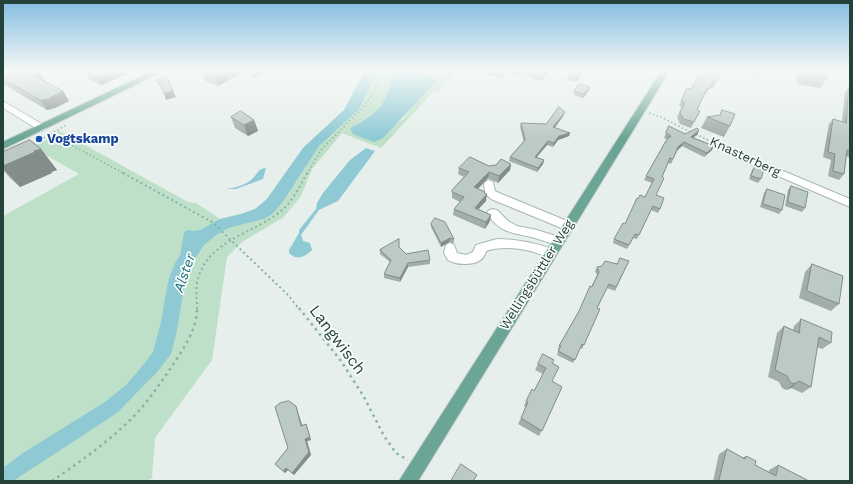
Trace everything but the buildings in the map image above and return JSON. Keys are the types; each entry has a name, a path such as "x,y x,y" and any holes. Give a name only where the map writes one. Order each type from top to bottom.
{"main road":[{"path":"3,146 115,93"},
{"name":"Wellingsbüttler Weg","path":"408,481 652,93"}],"street":[{"path":"3,104 42,128"},
{"name":"Knasterberg","path":"738,155 850,203"},
{"path":"489,184 490,193 495,196 568,226"},
{"path":"492,213 504,224 514,230 537,234 555,247"},
{"path":"450,248 450,254 456,258 466,260 476,258 480,254 480,248 484,246 500,244 555,247"}],"path":[{"path":"52,481 92,452 134,416 156,390 187,344 195,326 198,314 196,288 199,274 206,261 232,240 285,209 321,150 363,107 373,93"},
{"name":"Knasterberg","path":"641,110 663,118 738,155"},
{"path":"30,146 65,126"},
{"name":"Langwisch","path":"51,134 212,222 227,235 289,296 341,360 364,397 384,436 396,453 418,465"}],"green space":[{"path":"353,93 387,93 380,107 366,119 350,128 374,142 404,118 425,93 433,93 381,148 342,133 312,169 301,196 284,217 242,242 227,257 212,360 155,438 152,478 147,481 3,481 3,216 79,174 32,147 53,137 58,130 188,202 196,203 220,219 255,209 267,199 303,148 344,110"}],"water":[{"name":"Alster","path":"353,93 367,93 359,109 319,146 282,203 272,214 264,219 228,228 216,235 203,246 189,269 171,354 158,371 117,413 13,481 3,481 3,468 23,453 105,402 126,385 153,352 162,318 169,278 180,255 184,233 187,230 200,230 220,219 255,209 267,199 303,148 344,110"},
{"path":"387,93 426,93 383,138 374,142 353,134 350,128 371,116 380,107"},
{"path":"366,148 375,151 338,201 319,210 301,235 303,241 310,243 312,250 307,255 301,257 295,257 289,253 299,230 316,209 317,203 323,193 350,160"},
{"path":"266,168 263,179 236,189 225,189 243,185 252,179 259,171"}],"place":[{"name":"Vogtskamp","path":"39,139"}]}
